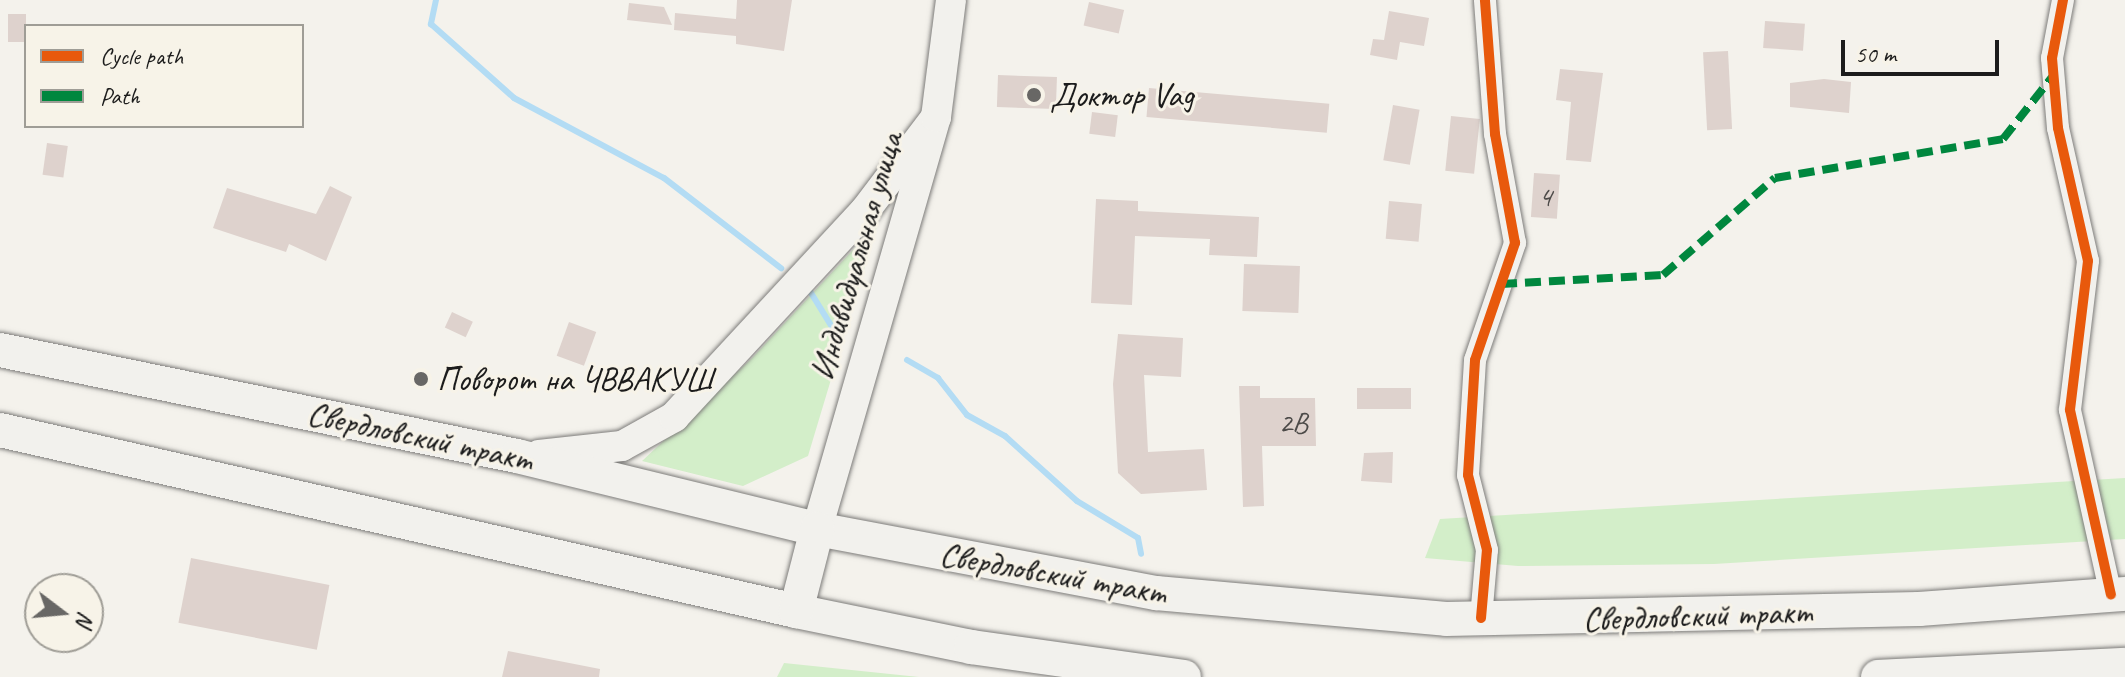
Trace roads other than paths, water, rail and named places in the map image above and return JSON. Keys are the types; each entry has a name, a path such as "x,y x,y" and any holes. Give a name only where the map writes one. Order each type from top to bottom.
{"main road":[{"name":"Индивидуальная улица","path":"817,529 936,117 951,0"},
{"path":"517,456 622,446 674,417 864,212 936,117"},
{"name":"Свердловский тракт","path":"0,350 517,456 817,529 1156,593 1481,618 1919,609 2118,595"},
{"path":"0,430 796,611 971,647 1184,677"},
{"path":"796,611 817,529"},
{"path":"1878,677 2125,665"}],"street":[{"path":"1481,618 1487,550 1468,475 1475,360 1515,243 1495,134 1485,0"},
{"path":"2063,0 2052,58 2058,128 2088,261 2070,410 2118,595"}],"waterway":[{"path":"436,0 431,24 514,98 664,178 781,268"},
{"path":"808,288 832,327"},
{"path":"907,360 938,378 967,415 1005,436 1077,501 1138,538 1141,554"}],"place":[{"name":"Доктор Vag","path":"1034,95"},
{"name":"Поворот на ЧВВАКУШ","path":"421,379"}]}
